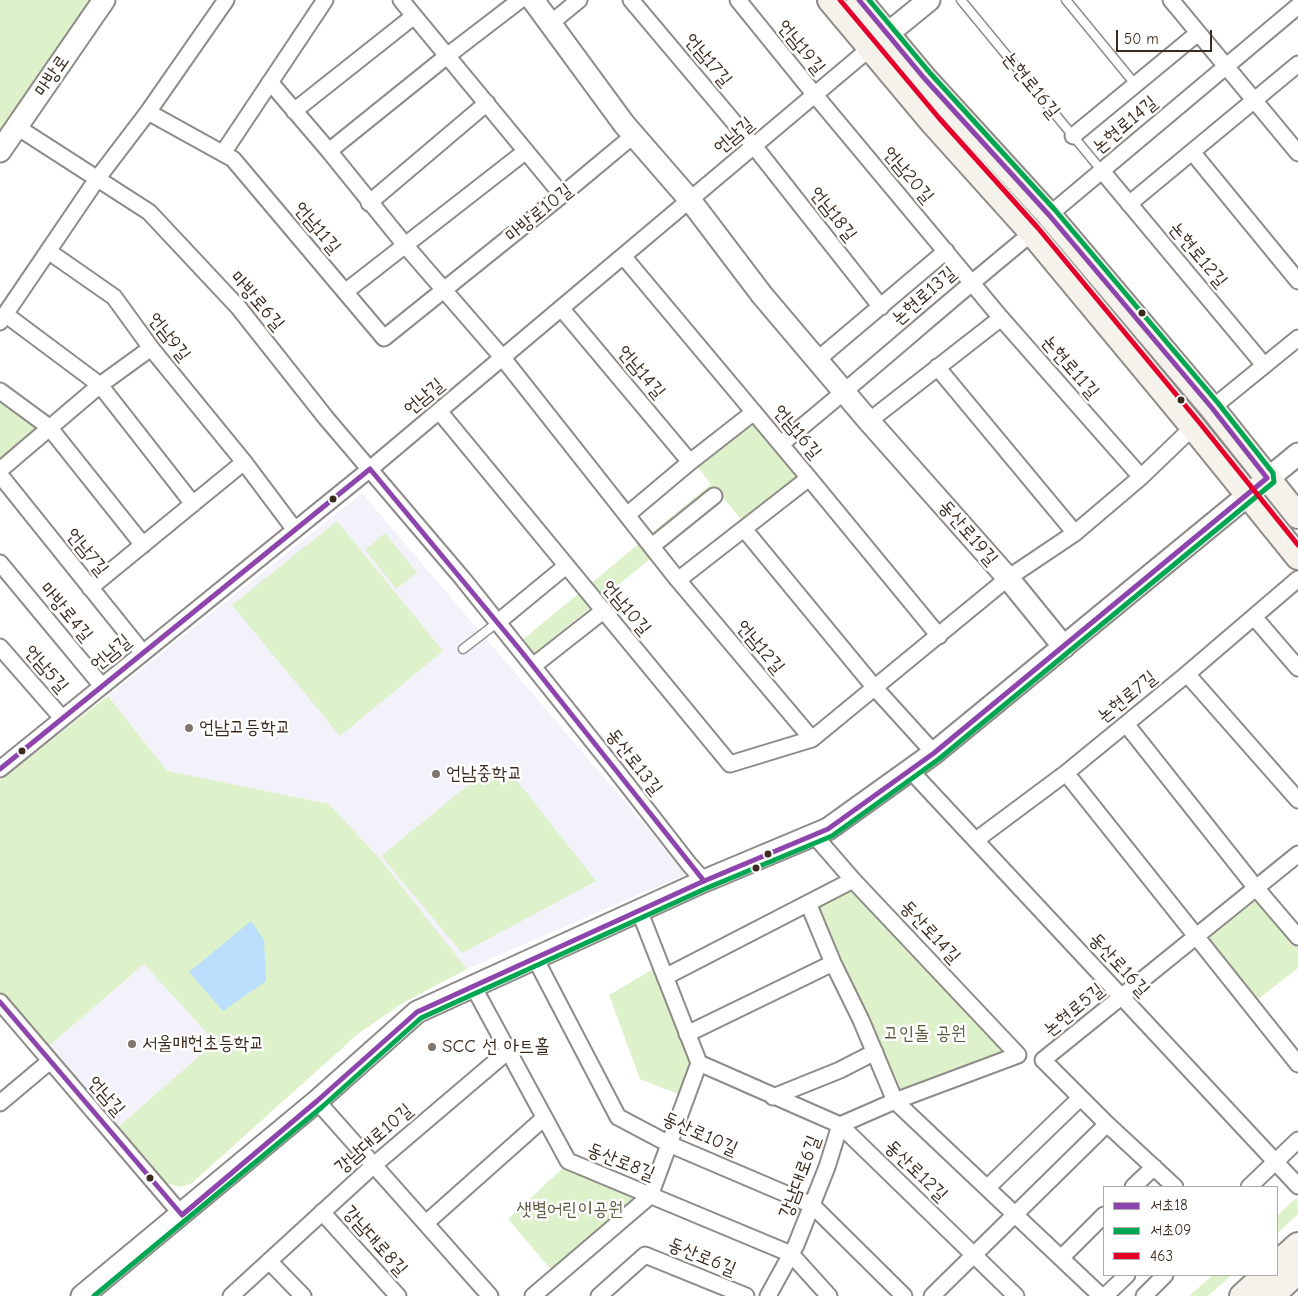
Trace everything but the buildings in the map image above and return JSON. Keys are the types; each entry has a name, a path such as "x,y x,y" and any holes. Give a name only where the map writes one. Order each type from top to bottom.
{"main road":[{"path":"830,0 878,42 924,78 1050,216 1212,408 1298,516"},
{"path":"859,0 878,42 932,123 1032,233 1298,557"},
{"path":"1278,1263 1298,1244"},
{"path":"1272,1296 1298,1271"},
{"path":"1242,1296 1264,1276"}],"street":[{"name":"마방로","path":"0,152 104,0"},
{"path":"193,504 100,384 3,318 97,179 148,112 226,0"},
{"path":"223,153 324,0"},
{"path":"401,0 562,195"},
{"path":"329,152 447,56 520,0"},
{"path":"533,0 634,135 690,200"},
{"path":"551,23 579,0"},
{"name":"언남17길","path":"631,0 754,146"},
{"name":"언남19길","path":"738,0 815,95"},
{"path":"878,42 929,0"},
{"path":"1171,0 1298,153"},
{"name":"논현로14길","path":"1050,216 1298,6"},
{"path":"294,111 414,16"},
{"path":"1073,136 1198,33"},
{"name":"언남길","path":"0,769 370,469 878,42"},
{"path":"1129,204 1298,64"},
{"path":"270,82 405,245 502,357"},
{"name":"언남20길","path":"815,95 971,282"},
{"path":"369,202 486,103"},
{"name":"언남11길","path":"148,112 233,159 384,338 444,290"},
{"name":"마방로6길","path":"17,127 148,212 239,308 326,418 370,469"},
{"name":"마방로10길","path":"444,290 634,135"},
{"name":"언남18길","path":"754,146 881,306"},
{"path":"345,292 526,151"},
{"path":"1192,153 1298,281"},
{"name":"논현로12길","path":"1102,171 1264,365"},
{"name":"동산로19길","path":"690,200 762,295 869,421 1008,578 1064,647"},
{"name":"논현로13길","path":"845,392 971,282 1032,233"},
{"name":"언남9길","path":"48,251 114,297 151,348 244,462 295,530"},
{"path":"817,360 946,251"},
{"name":"언남16길","path":"623,256 810,478 939,636"},
{"name":"논현로11길","path":"971,282 1141,477"},
{"name":"언남14길","path":"562,308 690,462"},
{"path":"869,421 1001,318"},
{"path":"1212,408 1298,338"},
{"path":"0,470 100,384 151,348"},
{"name":"언남12길","path":"502,357 678,580 812,739"},
{"path":"937,367 1075,533"},
{"path":"0,391 49,427 143,545"},
{"path":"781,444 845,392"},
{"name":"언남10길","path":"439,411 730,764 812,739"},
{"path":"627,515 754,412"},
{"path":"812,739 1008,578 1075,533 1141,477 1193,427"},
{"path":"82,1296 182,1215 317,1101 417,1012 704,880 828,829 934,753 1298,454"},
{"path":"90,588 244,462"},
{"name":"동산로13길","path":"370,469 498,622 689,864 704,880"},
{"name":"언남7길","path":"0,476 143,653"},
{"path":"678,580 810,478"},
{"path":"652,546 714,496"},
{"path":"744,529 875,688 934,753"},
{"name":"마방로4길","path":"0,563 102,686"},
{"path":"498,622 566,566"},
{"name":"논현로7길","path":"976,840 1066,773 1187,674 1298,578"},
{"path":"533,666 603,611"},
{"path":"1254,617 1298,668"},
{"name":"언남5길","path":"0,646 62,718"},
{"path":"1187,674 1298,800"},
{"path":"1126,724 1256,888 1298,936"},
{"name":"동산로16길","path":"911,771 1298,1186"},
{"path":"1066,773 1298,1064"},
{"name":"동산로14길","path":"814,835 853,880 1018,1055"},
{"name":"논현로5길","path":"1018,1055 1043,1060 1298,854"},
{"path":"665,977 853,880"},
{"path":"808,903 895,1101 1101,1296"},
{"path":"533,1296 650,1196 699,1063 639,910"},
{"name":"동산로10길","path":"534,958 618,1117 669,1144 812,1205 904,1296"},
{"path":"687,1034 833,963"},
{"name":"동산로8길","path":"474,986 568,1162 791,1254 829,1296"},
{"name":"언남길","path":"0,1002 182,1215"},
{"name":"강남대로10길","path":"231,1296 374,1165 508,1051"},
{"path":"773,1097 840,1070 875,1052"},
{"name":"강남대로6길","path":"768,1296 791,1254 812,1205 827,1167 840,1125 895,1101 1018,1055"},
{"path":"1043,1060 1107,1124 1174,1186"},
{"path":"0,1103 50,1061"},
{"name":"동산로12길","path":"699,1063 840,1125 974,1255 1009,1294"},
{"path":"987,1188 1080,1098"},
{"path":"317,1101 490,1296"},
{"path":"426,1223 544,1118"},
{"path":"932,1296 1107,1124"},
{"path":"1250,1186 1298,1140"},
{"path":"1134,1186 1154,1167"},
{"name":"강남대로8길","path":"322,1212 398,1296"},
{"path":"1061,1258 1103,1216"},
{"name":"동산로6길","path":"599,1296 645,1256 746,1296"},
{"path":"269,1261 302,1296"},
{"path":"1105,1296 1125,1276"},
{"path":"1144,1296 1164,1276"}],"lane":[{"name":"논현로16길","path":"961,0 1102,171"},
{"path":"1066,0 1135,84"},
{"path":"464,649 498,622"}],"shaded area":[{"path":"362,493 686,874 467,969 380,859 329,804 167,771 108,696"},
{"name":"서울매헌초등학교","path":"144,964 215,1042 116,1129 49,1046"}],"green space":[{"path":"0,0 98,0 0,142"},
{"path":"0,400 39,428 0,460"},
{"path":"750,421 798,478 743,522 724,499 531,656 520,642 711,484 696,465"},
{"path":"337,521 443,651 340,736 232,605"},
{"path":"385,533 417,573 396,589 365,550"},
{"path":"108,696 167,771 329,804 380,859 467,969 403,1003 359,1033 192,1183 181,1187 165,1183 116,1129 215,1042 144,964 49,1046 0,993 0,780"},
{"path":"488,769 510,772 596,881 462,953 381,856"},
{"name":"고인돌 공원","path":"853,880 1018,1055 895,1101 808,903"},
{"path":"1259,898 1298,945 1298,968 1257,1000 1207,940"},
{"path":"660,965 699,1063 686,1097 640,1079 609,995"},
{"name":"샛별어린이공원","path":"564,1167 637,1197 553,1272 508,1219"},
{"path":"1297,1197 1298,1214 1278,1233 1278,1215"},
{"path":"1212,1276 1231,1276 1208,1296 1189,1296"}],"water":[{"path":"251,921 264,940 266,981 223,1011 189,972"}],"transit line":[{"name":"463","path":"840,0 939,118 1038,228 1298,545"},
{"name":"서초18","path":"0,1002 182,1215 317,1101 417,1012 704,881 828,829 934,753 1267,478 1212,408 1049,215 924,78 859,0"},
{"name":"서초09","path":"94,1296 322,1107 421,1018 707,888 832,836 939,759 1274,482 1273,473 1218,403 1055,210 930,73 869,0"},
{"name":"서초18","path":"0,769 370,469 521,651 704,881"}],"place":[{"name":"언남고등학교","path":"189,728"},
{"name":"언남중학교","path":"436,774"},
{"name":"서울매헌초등학교","path":"132,1044"},
{"name":"SCC 선 아트홀","path":"432,1047"}]}
